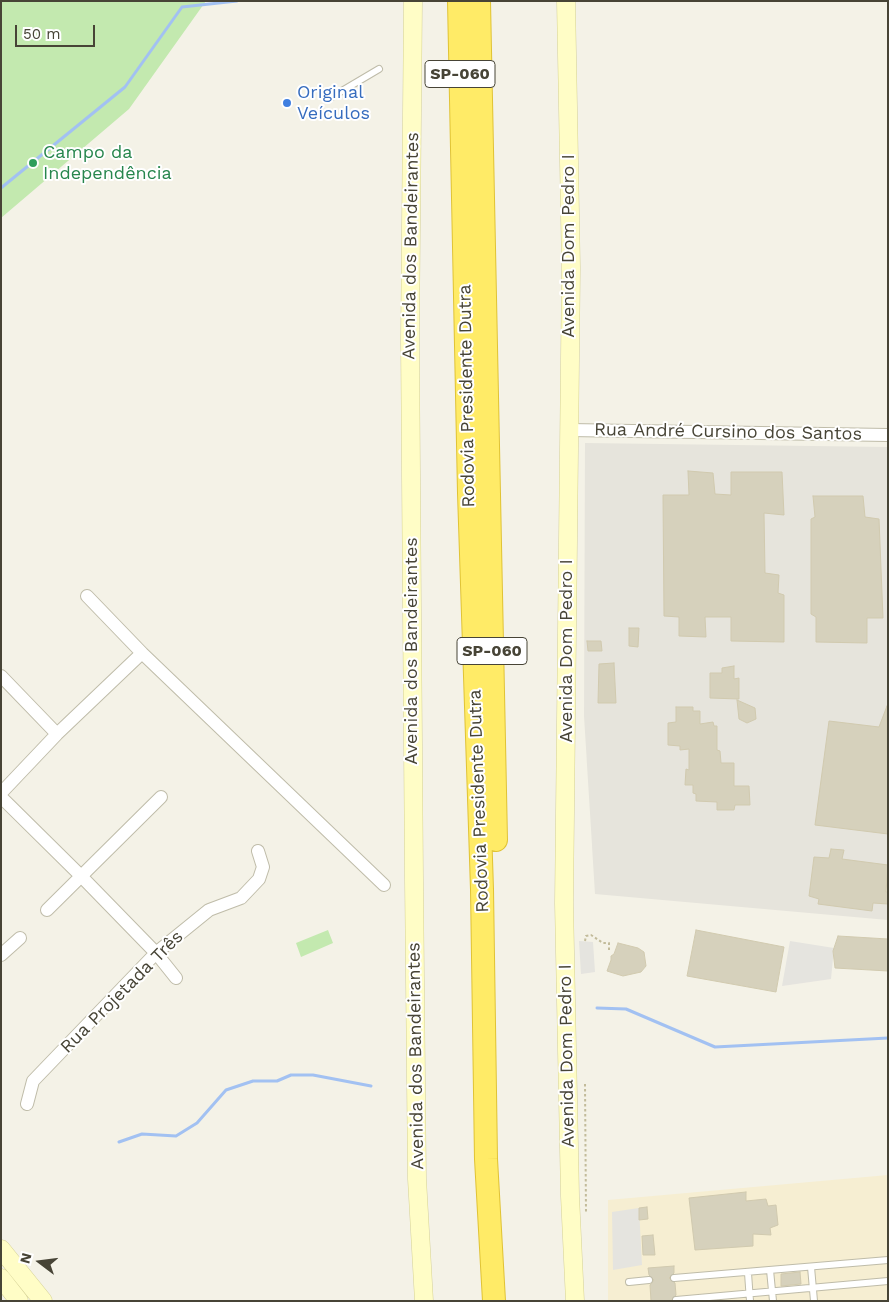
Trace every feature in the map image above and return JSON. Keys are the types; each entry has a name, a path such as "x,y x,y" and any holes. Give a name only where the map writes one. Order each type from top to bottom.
{"highway":[{"name":"Rodovia Presidente Dutra","path":"479,1 500,1203 506,1301"},
{"name":"Rodovia Presidente Dutra","path":"459,6 470,503 482,899 486,1158 494,1301"}],"main road":[{"name":"Avenida dos Bandeirantes","path":"412,1 410,340 414,890 417,1179 424,1301"},
{"name":"Avenida Dom Pedro I","path":"566,1 571,268 564,902 570,1196 575,1301"},
{"path":"1,1249 43,1301"},
{"path":"1,1278 19,1301"}],"street":[{"name":"Rua André Cursino dos Santos","path":"569,430 888,435"},
{"path":"88,596 142,653 384,885"},
{"path":"1,793 57,734 142,653"},
{"path":"1,676 57,734"},
{"path":"1,797 156,953 176,978"},
{"path":"47,910 161,797"},
{"name":"Rua Projetada Três","path":"27,1104 33,1081 156,953 209,910 241,898 262,874 263,867 258,851"},
{"path":"1,955 20,938"}],"lane":[{"path":"330,98 379,69"},
{"path":"674,1278 888,1260"},
{"path":"811,1267 814,1301"},
{"path":"770,1270 773,1301"},
{"path":"748,1273 750,1298"},
{"path":"629,1282 649,1280"},
{"path":"676,1300 750,1298 772,1293 888,1281"}],"path":[{"path":"585,941 586,936 591,935 603,943 609,943 609,951"},
{"path":"585,1084 586,1222"}],"shaded area":[{"path":"585,443 888,447 888,920 595,894 584,716"},
{"path":"579,941 593,942 595,972 581,974"},
{"path":"790,941 834,948 831,979 782,986"},
{"path":"888,1175 888,1301 608,1301 608,1200"},
{"path":"639,1208 642,1265 613,1270 612,1212"}],"green space":[{"name":"Campo da Independência","path":"1,1 206,1 129,109 1,218"},
{"path":"328,930 333,943 301,957 296,943"}],"building":[{"path":"688,471 713,473 715,494 731,495 731,472 782,472 784,515 764,513 765,573 779,575 778,593 784,595 784,642 731,641 731,617 705,617 706,637 679,636 679,617 664,616 663,495 689,495"},
{"path":"813,496 863,496 865,517 879,519 883,618 867,618 867,643 816,642 816,617 811,614 811,519 815,517"},
{"path":"629,628 639,628 638,647 629,646"},
{"path":"587,641 601,641 602,651 588,651"},
{"path":"614,663 616,703 598,703 599,664"},
{"path":"734,666 734,679 739,678 739,699 710,698 710,673 722,673 722,668"},
{"path":"737,700 755,708 756,719 747,723 739,719"},
{"path":"887,706 888,834 815,825 829,721 879,727"},
{"path":"676,707 693,707 693,711 700,711 700,724 713,722 714,726 717,726 717,750 720,751 721,763 734,763 734,786 749,786 750,805 735,805 734,810 717,810 717,802 696,801 693,785 685,785 686,769 689,770 689,749 680,750 680,746 668,745 668,723 676,722"},
{"path":"831,849 844,850 842,859 888,865 886,892 888,892 888,904 873,903 872,911 818,904 819,899 809,896 814,857 829,858"},
{"path":"696,930 784,947 776,992 687,976"},
{"path":"838,936 888,939 888,971 835,968 833,951"},
{"path":"618,943 638,948 644,952 646,966 641,972 623,976 607,971 611,956 614,954"},
{"path":"746,1192 746,1201 766,1199 768,1206 776,1205 778,1225 770,1228 771,1235 753,1234 753,1246 695,1250 689,1198"},
{"path":"647,1207 648,1219 639,1220 639,1208"},
{"path":"653,1235 655,1255 643,1255 642,1236"},
{"path":"674,1266 674,1273 669,1278 675,1283 676,1295 671,1301 651,1301 650,1285 654,1280 649,1275 648,1268"},
{"path":"800,1272 801,1284 781,1286 781,1274"}],"waterway":[{"path":"1,188 125,87 182,7 237,1"},
{"path":"597,1008 626,1009 715,1047 888,1038"},
{"path":"119,1142 142,1134 176,1136 197,1123 226,1090 253,1081 277,1081 291,1075 313,1075 371,1086"}],"place":[{"name":"Original Veículos","path":"287,103"},
{"name":"Campo da Independência","path":"33,163"}]}
